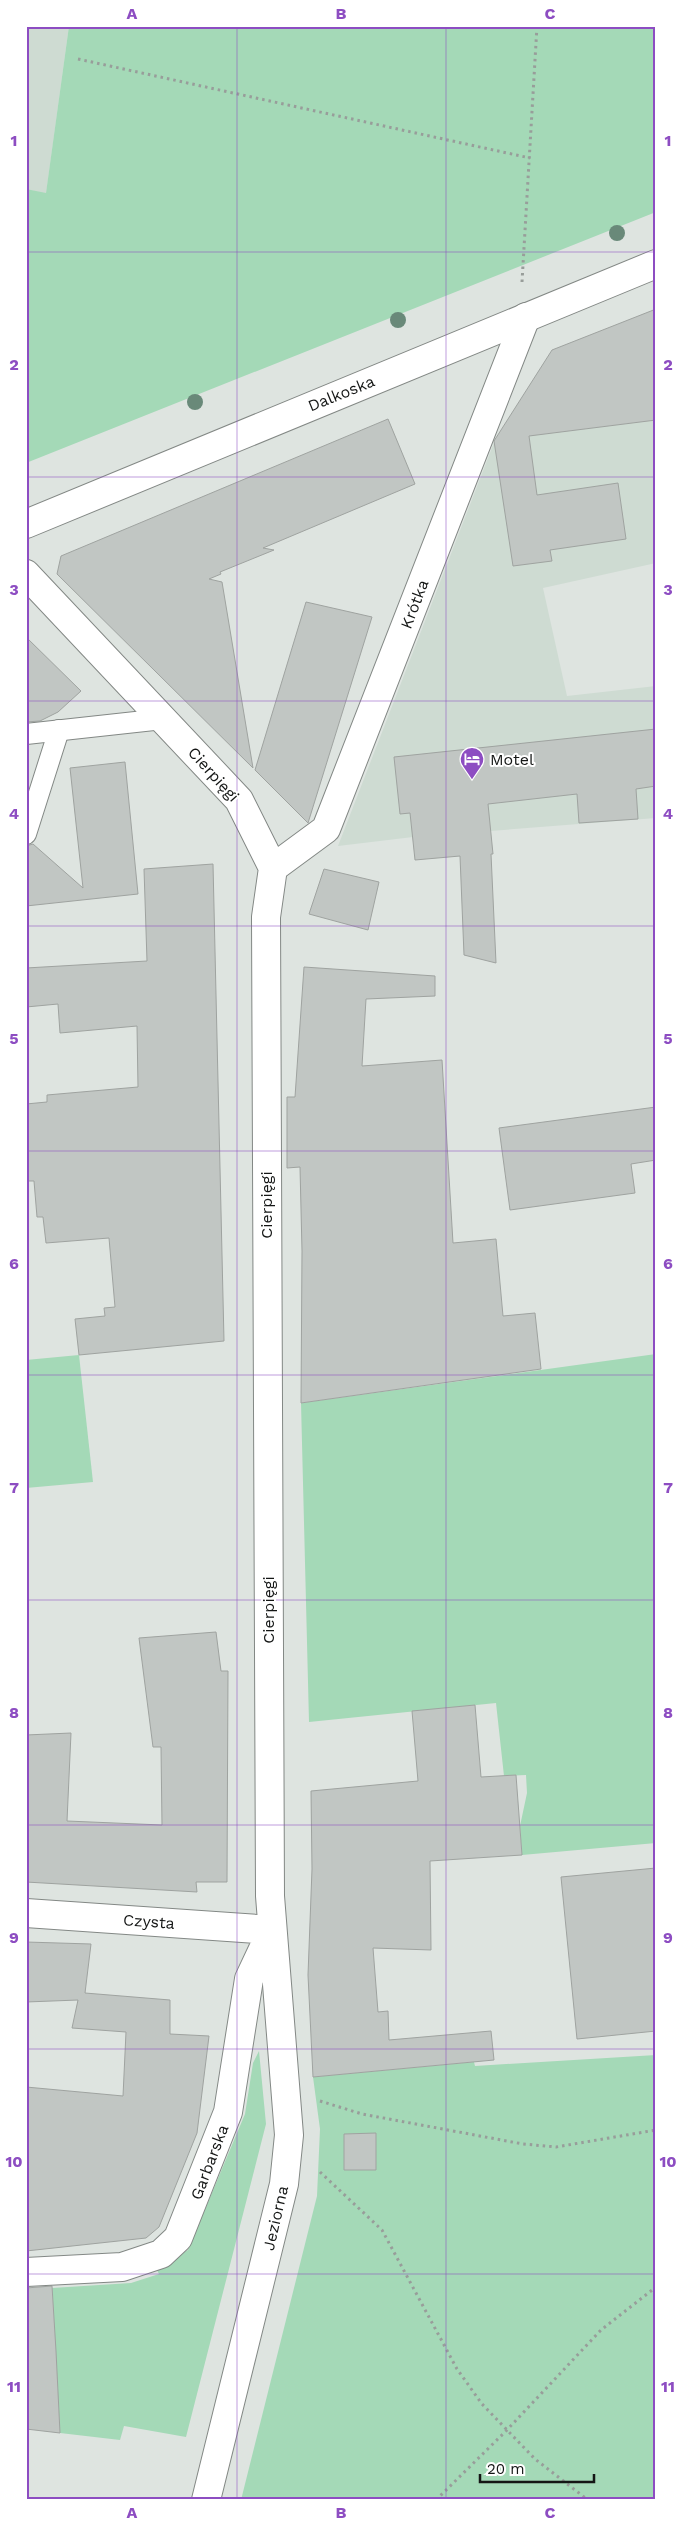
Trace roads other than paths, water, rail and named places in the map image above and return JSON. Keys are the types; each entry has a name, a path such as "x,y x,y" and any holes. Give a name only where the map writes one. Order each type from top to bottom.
{"street":[{"name":"Dalkoska","path":"26,524 656,264"},
{"name":"Krótka","path":"273,868 326,828 526,317"},
{"name":"Cierpięgi","path":"26,574 239,800 273,868 266,917 266,1363 272,1930"},
{"name":"Czysta","path":"26,1913 272,1930"},
{"name":"Garbarska","path":"26,2272 122,2267 161,2254 178,2238 213,2156 228,2112 249,1979 272,1930"},
{"name":"Jeziorna","path":"206,2500 284,2184 289,2135 272,1930"}],"lane":[{"path":"26,734 164,719"},
{"path":"26,834 59,730"}],"place":[{"name":"Motel","path":"472,780"}]}
